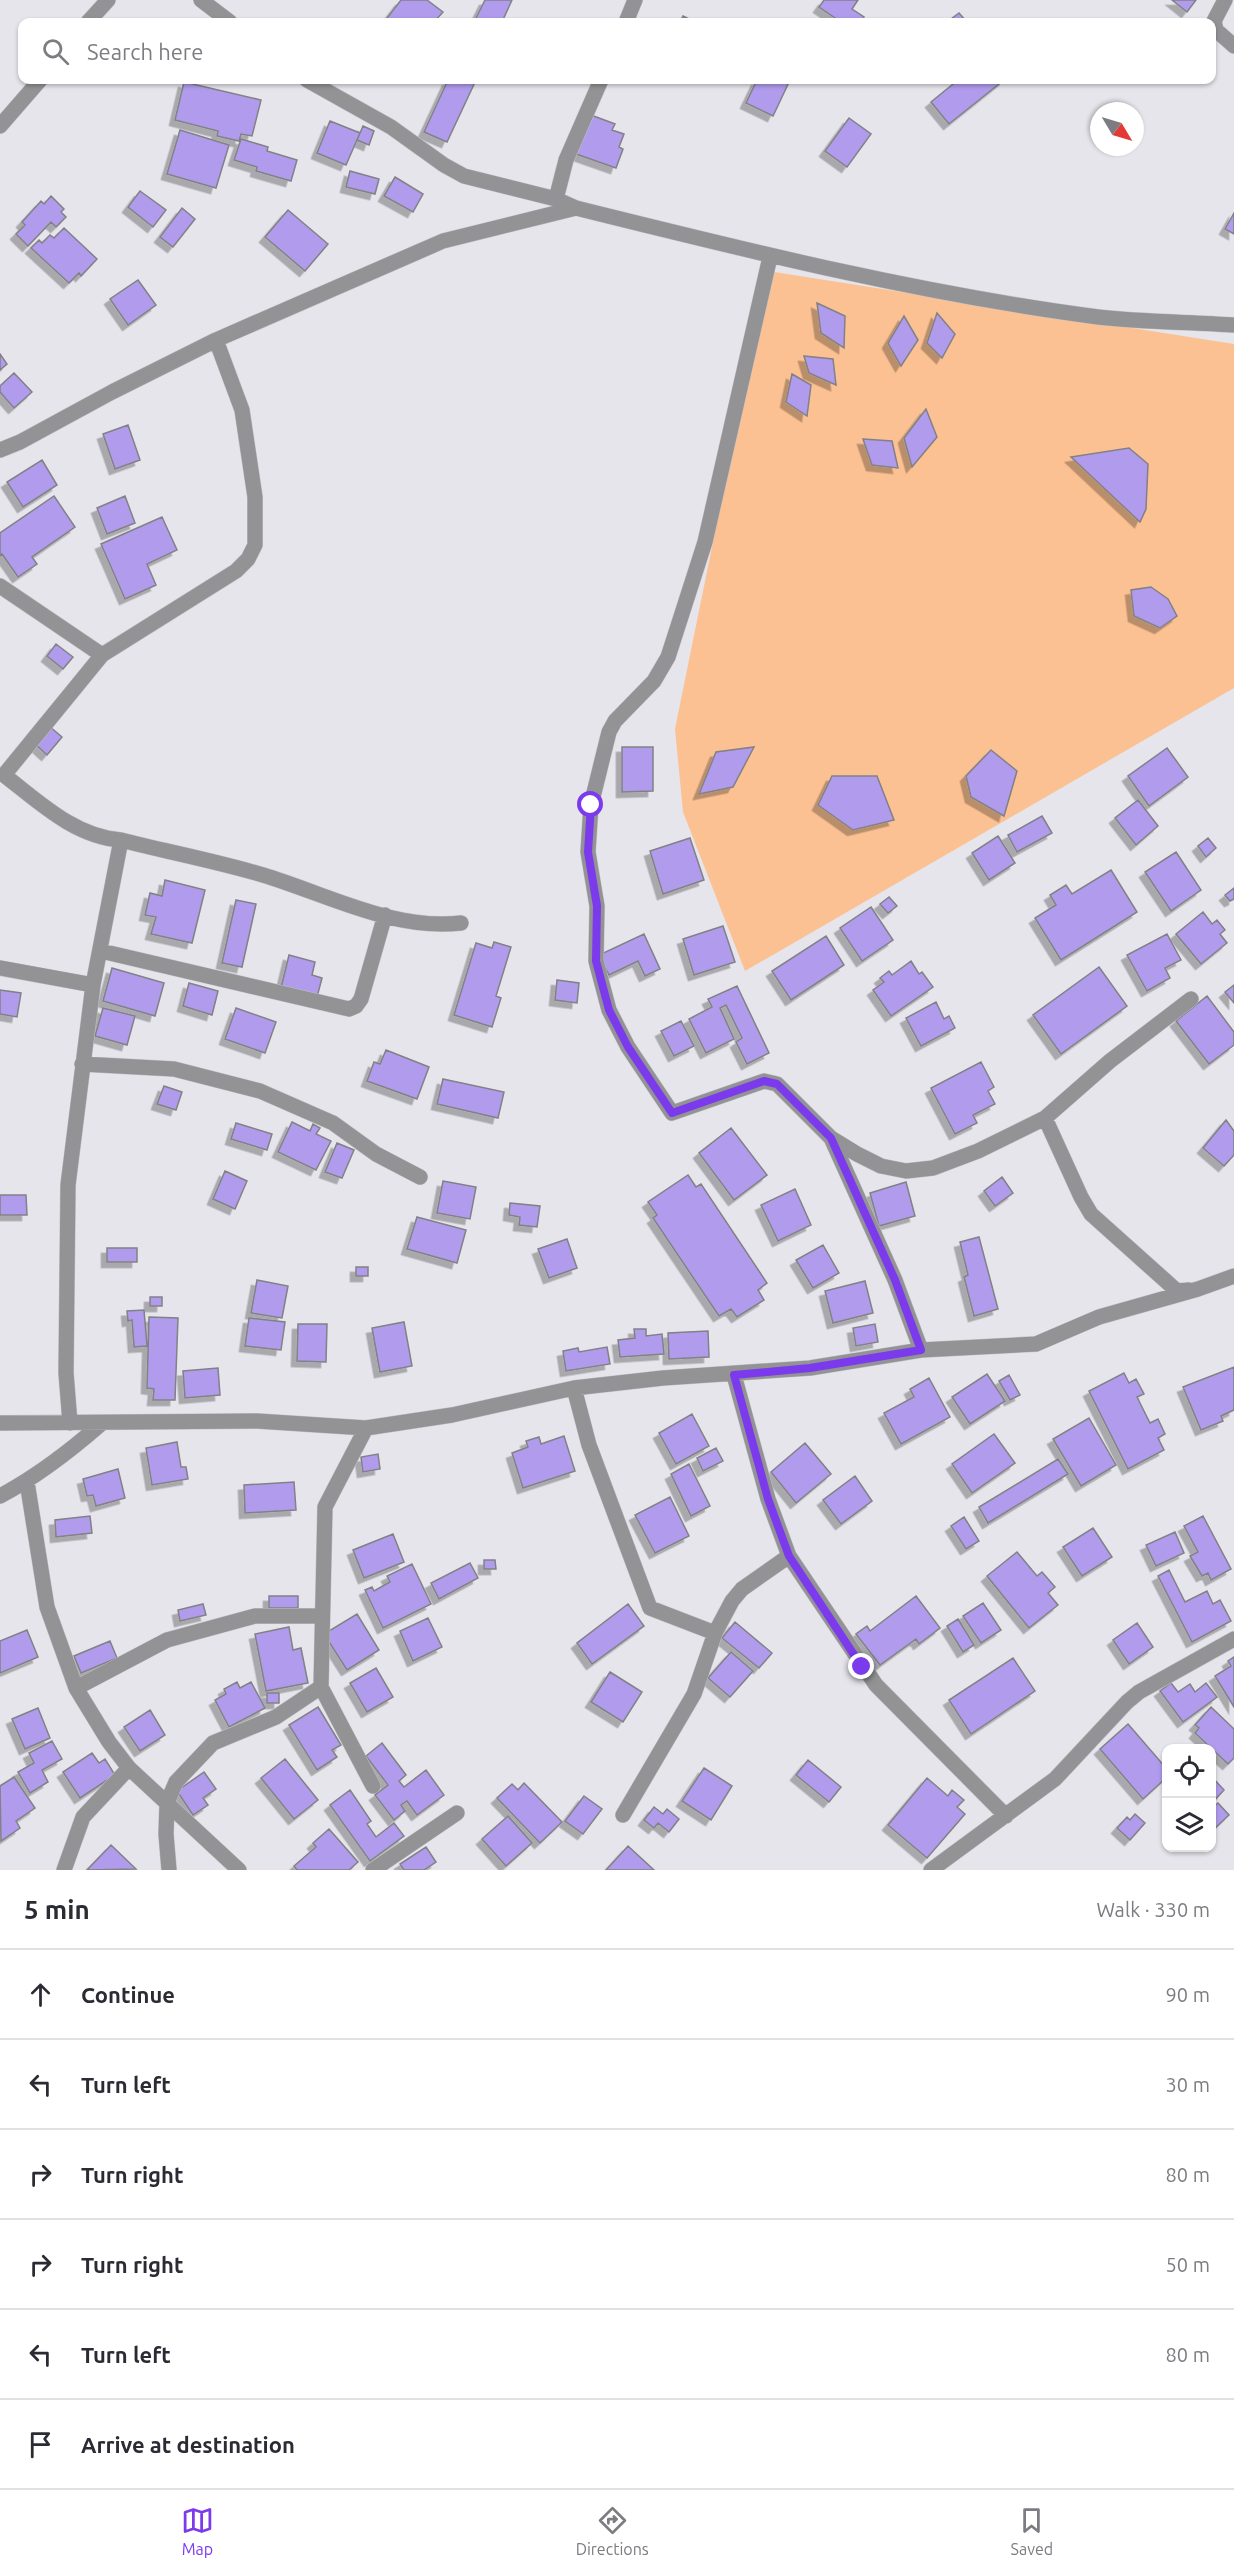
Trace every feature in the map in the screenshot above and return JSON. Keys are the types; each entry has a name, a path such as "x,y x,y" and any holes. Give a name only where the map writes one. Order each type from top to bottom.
{"street":[{"path":"92,18 108,0"},
{"path":"201,0 225,18"},
{"path":"628,18 635,0"},
{"path":"1216,18 1225,0"},
{"path":"1216,30 1234,46"},
{"path":"0,126 37,84"},
{"path":"314,84 392,127 444,165 464,176 556,198 576,208 863,278 1099,317 1234,325"},
{"path":"556,198 566,160 599,84"},
{"path":"0,450 20,442 112,392 216,340 443,241 576,208"},
{"path":"770,257 705,542 668,657 662,670 615,721 609,732 591,805 588,852 597,906 596,961 609,1010 628,1047 670,1111 675,1113 764,1081 771,1081 777,1084 831,1138 881,1166 906,1171 933,1168 978,1151 1045,1118 1110,1061 1191,999"},
{"path":"216,340 242,410 255,496 255,545 248,559 236,571 102,655 2,774 54,813 101,838 121,840 262,875 385,915 423,924 461,923"},
{"path":"0,586 102,655"},
{"path":"70,1424 66,1373 68,1185 93,985 121,840"},
{"path":"100,951 348,1010 356,1006 361,999 385,915"},
{"path":"0,968 93,985"},
{"path":"82,1064 174,1069 260,1091 333,1123 376,1154 420,1177"},
{"path":"1045,1118 1091,1214 1178,1291 1198,1289"},
{"path":"831,1138 895,1280 921,1350"},
{"path":"0,1423 257,1421 366,1428 452,1415 574,1388 663,1378 734,1375 810,1368 921,1350 1036,1344 1099,1317 1198,1289 1234,1276"},
{"path":"734,1375 768,1499 789,1556 876,1685 1006,1816"},
{"path":"574,1388 589,1444 650,1608 715,1633"},
{"path":"0,1496 27,1482 71,1451 102,1423"},
{"path":"366,1428 325,1507 321,1687 373,1786"},
{"path":"27,1482 47,1607 76,1688 109,1742 129,1768 239,1870"},
{"path":"623,1815 690,1702 698,1686 715,1633 732,1601 742,1589 789,1556"},
{"path":"76,1688 167,1640 255,1616 321,1616"},
{"path":"931,1870 1055,1779 1139,1692 1234,1639"},
{"path":"169,1870 166,1834 167,1803 176,1782 213,1743 276,1717 321,1687"},
{"path":"64,1870 83,1817 129,1768"},
{"path":"373,1870 457,1813"}],"shaded area":[{"path":"768,271 1234,344 1234,688 745,971 683,812 675,729"}],"building":[{"path":"401,0 427,0 443,12 438,18 387,18"},
{"path":"485,0 512,0 504,18 476,18"},
{"path":"824,0 858,0 852,9 864,17 835,18 819,7"},
{"path":"1172,0 1196,0 1187,12"},
{"path":"959,13 963,18 952,18"},
{"path":"184,84 193,84 261,100 252,136 241,134 239,141 217,136 218,131 175,120"},
{"path":"446,84 474,84 447,142 424,132"},
{"path":"755,84 788,84 773,116 746,103"},
{"path":"953,84 999,84 949,124 931,102"},
{"path":"591,115 615,124 612,130 624,134 619,147 623,149 616,168 576,154"},
{"path":"849,118 871,134 847,167 825,151"},
{"path":"330,121 360,133 346,165 317,153"},
{"path":"363,126 374,131 369,145 357,140"},
{"path":"180,130 229,145 216,188 167,174"},
{"path":"241,139 268,147 267,151 297,160 291,181 256,171 257,167 234,160"},
{"path":"350,171 379,179 375,194 346,187"},
{"path":"395,177 423,194 413,212 384,196"},
{"path":"140,191 166,210 153,227 128,207"},
{"path":"51,196 64,209 61,212 66,217 56,227 51,222 28,246 16,234 25,225 22,222 41,201 44,204"},
{"path":"182,208 195,219 173,247 160,237"},
{"path":"288,210 328,244 305,271 265,237"},
{"path":"1234,213 1234,234 1225,229"},
{"path":"64,228 97,259 81,276 79,273 69,283 31,248 39,240 42,243 50,235 54,238"},
{"path":"138,280 156,305 128,325 110,299"},
{"path":"817,303 845,316 844,348 821,333"},
{"path":"937,313 955,334 942,358 927,343"},
{"path":"904,316 918,340 901,366 888,343"},
{"path":"0,354 7,364 0,370"},
{"path":"804,356 833,359 836,385 809,373"},
{"path":"14,373 32,392 14,408 0,392 0,386"},
{"path":"792,374 811,385 807,416 786,402"},
{"path":"926,409 937,437 912,467 904,438"},
{"path":"128,425 140,460 115,469 103,434"},
{"path":"863,439 892,441 898,468 872,465"},
{"path":"1129,448 1148,464 1146,509 1140,522 1071,457"},
{"path":"42,460 57,485 23,507 7,482"},
{"path":"54,496 75,527 32,557 37,564 18,577 2,554 0,556 0,533"},
{"path":"125,496 135,523 107,534 97,508"},
{"path":"162,517 177,550 147,564 156,585 125,599 101,544"},
{"path":"1151,587 1168,599 1177,616 1160,628 1134,616 1131,590"},
{"path":"56,644 73,657 63,669 47,656"},
{"path":"49,726 62,737 47,755 34,743"},
{"path":"622,747 653,747 653,791 622,792"},
{"path":"754,747 733,787 699,794 716,752"},
{"path":"1167,748 1188,777 1149,806 1128,776"},
{"path":"991,750 1017,771 1004,816 971,797 966,776"},
{"path":"832,776 877,776 894,820 853,830 818,805"},
{"path":"1138,800 1158,826 1136,845 1115,818"},
{"path":"1042,816 1052,833 1017,852 1008,835"},
{"path":"998,836 1015,863 989,880 972,853"},
{"path":"690,838 704,880 663,894 650,851"},
{"path":"1208,838 1216,848 1206,857 1198,846"},
{"path":"1176,852 1201,890 1171,911 1145,872"},
{"path":"1111,870 1137,912 1061,960 1035,918 1056,905 1050,895 1066,885 1072,894"},
{"path":"165,880 205,890 192,943 151,934 156,917 145,915 150,893 162,896"},
{"path":"1234,888 1234,899 1230,901 1225,895"},
{"path":"889,897 897,906 888,913 880,904"},
{"path":"236,900 256,904 242,967 222,963"},
{"path":"871,907 893,940 862,961 840,928"},
{"path":"1203,912 1212,924 1217,920 1225,930 1220,934 1227,943 1201,964 1176,934"},
{"path":"723,926 735,962 694,975 683,939"},
{"path":"644,934 660,969 645,976 638,961 609,975 599,955"},
{"path":"1167,934 1181,960 1165,968 1170,978 1147,991 1127,955"},
{"path":"826,936 844,965 791,1000 772,971"},
{"path":"494,942 511,947 496,996 501,998 492,1027 454,1015 476,943 492,948"},
{"path":"289,955 315,962 312,975 322,978 317,997 281,988"},
{"path":"911,961 919,974 922,972 933,987 891,1016 873,990 884,982 880,978 889,971 892,975"},
{"path":"1099,967 1127,1006 1061,1054 1033,1015"},
{"path":"112,968 164,983 155,1016 103,1001"},
{"path":"557,980 579,983 577,1003 555,1000"},
{"path":"189,983 218,991 212,1015 183,1006"},
{"path":"1234,985 1234,1003 1225,992"},
{"path":"737,986 769,1053 747,1064 736,1042 742,1038 726,1005 720,1008 734,1039 706,1053 689,1019 712,1007 708,999"},
{"path":"0,990 21,993 17,1017 0,1014"},
{"path":"1207,996 1234,1032 1234,1045 1209,1064 1176,1021"},
{"path":"936,1002 944,1019 949,1016 955,1028 921,1046 906,1018"},
{"path":"103,1008 135,1016 127,1045 95,1036"},
{"path":"236,1008 276,1022 265,1053 225,1039"},
{"path":"681,1021 694,1046 674,1056 661,1031"},
{"path":"386,1050 429,1067 417,1099 367,1081 374,1062 380,1064"},
{"path":"981,1062 994,1087 988,1091 995,1104 973,1115 977,1123 955,1134 931,1088"},
{"path":"443,1079 504,1092 498,1118 437,1104"},
{"path":"164,1086 182,1092 176,1110 157,1104"},
{"path":"1226,1120 1234,1131 1234,1155 1224,1166 1203,1148"},
{"path":"292,1122 310,1131 313,1124 320,1128 316,1134 331,1141 316,1170 278,1152"},
{"path":"236,1123 272,1134 267,1150 231,1139"},
{"path":"731,1128 767,1175 734,1200 699,1153"},
{"path":"337,1143 354,1150 342,1178 325,1172"},
{"path":"225,1171 247,1181 235,1209 213,1199"},
{"path":"688,1175 696,1187 701,1184 767,1283 758,1290 764,1300 737,1317 731,1309 719,1316 653,1218 657,1215 648,1202"},
{"path":"1002,1177 1013,1193 995,1206 984,1191"},
{"path":"443,1181 476,1187 470,1219 437,1213"},
{"path":"906,1182 915,1216 879,1226 870,1193"},
{"path":"795,1189 811,1225 778,1241 761,1205"},
{"path":"0,1195 26,1195 27,1215 0,1215"},
{"path":"510,1203 540,1206 537,1227 519,1225 520,1217 509,1215"},
{"path":"417,1217 466,1230 457,1263 407,1249"},
{"path":"979,1237 998,1309 974,1316 964,1277 968,1275 960,1242"},
{"path":"567,1239 577,1268 549,1278 538,1249"},
{"path":"823,1245 839,1273 813,1288 796,1260"},
{"path":"107,1248 137,1248 137,1262 107,1262"},
{"path":"356,1267 368,1267 368,1276 356,1276"},
{"path":"257,1280 288,1286 282,1318 251,1313"},
{"path":"865,1281 873,1313 833,1323 825,1291"},
{"path":"150,1297 162,1297 162,1306 150,1306"},
{"path":"144,1310 147,1346 134,1347 132,1320 128,1321 127,1311"},
{"path":"149,1317 178,1318 175,1400 153,1400 154,1389 147,1388"},
{"path":"249,1318 285,1322 281,1350 245,1346"},
{"path":"404,1322 412,1366 380,1372 372,1328"},
{"path":"298,1324 327,1324 326,1362 297,1361"},
{"path":"875,1324 878,1342 856,1346 853,1328"},
{"path":"634,1329 646,1329 646,1336 662,1334 664,1354 620,1357 618,1340 635,1338"},
{"path":"708,1331 709,1357 669,1359 668,1333"},
{"path":"607,1347 610,1364 566,1371 563,1351 578,1348 579,1352"},
{"path":"1234,1367 1234,1410 1221,1416 1223,1421 1201,1430 1183,1387"},
{"path":"218,1368 220,1395 185,1398 183,1371"},
{"path":"1124,1373 1129,1383 1136,1379 1144,1394 1137,1397 1150,1423 1158,1419 1165,1434 1158,1438 1164,1450 1128,1469 1089,1391"},
{"path":"987,1374 1005,1401 970,1424 952,1397"},
{"path":"1009,1375 1020,1395 1010,1400 999,1381"},
{"path":"929,1378 950,1417 901,1444 884,1413 914,1397 910,1389"},
{"path":"692,1414 709,1446 676,1464 659,1433"},
{"path":"1089,1418 1116,1465 1081,1486 1053,1439"},
{"path":"994,1434 1015,1463 972,1493 952,1464"},
{"path":"564,1436 575,1471 523,1488 512,1453 528,1447 526,1441 539,1437 541,1444"},
{"path":"177,1442 181,1467 186,1467 188,1479 152,1485 146,1448"},
{"path":"805,1443 831,1474 796,1503 771,1472"},
{"path":"716,1448 723,1461 703,1471 697,1458"},
{"path":"378,1454 380,1469 363,1472 361,1457"},
{"path":"1058,1459 1068,1474 988,1523 979,1507"},
{"path":"689,1464 710,1506 691,1516 671,1474"},
{"path":"118,1469 125,1498 96,1506 93,1495 87,1496 83,1479"},
{"path":"855,1476 872,1501 841,1524 823,1500"},
{"path":"294,1482 296,1510 245,1513 244,1485"},
{"path":"670,1497 689,1536 655,1553 635,1515"},
{"path":"90,1516 92,1533 56,1537 55,1520"},
{"path":"1203,1516 1231,1569 1211,1580 1208,1573 1202,1576 1190,1556 1198,1552 1184,1526"},
{"path":"964,1517 979,1541 966,1549 951,1526"},
{"path":"1093,1528 1112,1557 1082,1576 1063,1547"},
{"path":"1175,1532 1184,1553 1156,1566 1146,1545"},
{"path":"393,1534 404,1562 364,1578 353,1550"},
{"path":"1017,1552 1037,1576 1042,1572 1055,1587 1048,1593 1058,1605 1029,1628 987,1576"},
{"path":"484,1560 495,1560 496,1569 484,1569"},
{"path":"470,1563 478,1578 439,1599 431,1583"},
{"path":"412,1564 431,1604 383,1628 365,1590 372,1587 374,1591 390,1582 387,1576"},
{"path":"1169,1570 1185,1602 1207,1591 1213,1604 1220,1600 1231,1621 1192,1642 1158,1576"},
{"path":"269,1596 298,1596 298,1608 269,1608"},
{"path":"916,1596 940,1628 919,1644 916,1639 880,1665 856,1634 867,1626 870,1631"},
{"path":"983,1603 1001,1630 981,1643 963,1616"},
{"path":"203,1604 206,1615 180,1621 178,1610"},
{"path":"628,1604 644,1626 592,1664 577,1643"},
{"path":"357,1614 379,1650 347,1670 324,1634"},
{"path":"428,1618 442,1647 413,1661 400,1631"},
{"path":"958,1619 974,1645 963,1652 947,1626"},
{"path":"735,1622 772,1653 759,1668 722,1638"},
{"path":"1137,1623 1153,1647 1129,1664 1113,1640"},
{"path":"289,1627 293,1650 301,1648 308,1683 266,1691 255,1634"},
{"path":"27,1630 38,1657 0,1673 0,1641"},
{"path":"110,1641 117,1658 81,1673 74,1656"},
{"path":"731,1652 753,1671 730,1697 708,1678"},
{"path":"1234,1657 1234,1707 1215,1676 1231,1666 1228,1661"},
{"path":"1013,1658 1035,1691 971,1734 949,1700"},
{"path":"376,1668 393,1697 367,1712 350,1683"},
{"path":"610,1672 642,1692 623,1722 591,1702"},
{"path":"237,1682 240,1688 251,1682 265,1708 229,1727 215,1700 226,1694 224,1689"},
{"path":"1171,1683 1178,1692 1190,1684 1195,1692 1206,1683 1217,1697 1183,1722 1160,1691"},
{"path":"267,1693 279,1693 279,1703 267,1703"},
{"path":"318,1707 341,1745 332,1750 337,1757 317,1770 289,1725"},
{"path":"1211,1707 1234,1729 1234,1758 1228,1764 1216,1753 1216,1744 1207,1744 1195,1733 1199,1728 1195,1725"},
{"path":"38,1708 50,1738 25,1749 12,1719"},
{"path":"150,1710 165,1735 140,1751 124,1727"},
{"path":"1128,1724 1162,1763 1162,1782 1143,1799 1100,1749"},
{"path":"52,1741 62,1759 42,1770 48,1782 30,1793 18,1772 34,1763 29,1753"},
{"path":"382,1743 406,1775 399,1781 404,1787 426,1770 444,1795 417,1815 407,1801 401,1805 405,1811 394,1820 375,1795 388,1785 366,1756"},
{"path":"92,1753 99,1763 105,1759 115,1775 80,1798 63,1772"},
{"path":"285,1759 318,1800 294,1819 261,1778"},
{"path":"808,1760 841,1787 829,1802 796,1775"},
{"path":"704,1768 732,1786 711,1820 682,1801"},
{"path":"204,1772 216,1789 203,1798 208,1805 193,1815 177,1791"},
{"path":"14,1777 35,1808 16,1821 20,1828 1,1841 0,1786"},
{"path":"927,1778 948,1796 952,1790 964,1800 957,1807 965,1814 927,1858 888,1825"},
{"path":"1216,1781 1224,1790 1216,1799"},
{"path":"524,1783 562,1822 540,1843 497,1798 512,1784 518,1790"},
{"path":"350,1790 371,1821 367,1824 376,1837 394,1823 404,1836 370,1861 330,1805"},
{"path":"584,1796 602,1809 583,1834 565,1821"},
{"path":"1218,1803 1229,1815 1216,1827 1216,1805"},
{"path":"654,1807 663,1814 667,1809 679,1819 669,1832 658,1823 654,1828 644,1820"},
{"path":"1135,1814 1145,1823 1130,1840 1117,1828 1127,1817 1130,1820"},
{"path":"508,1816 532,1843 506,1866 482,1839"},
{"path":"329,1829 358,1862 349,1870 297,1870 294,1866 316,1847 313,1843"},
{"path":"111,1845 136,1869 87,1870"},
{"path":"628,1846 654,1870 606,1870"},
{"path":"426,1847 436,1862 424,1870 404,1870 400,1864"}],"route":[{"path":"591,805 588,852 597,906 596,961 609,1010 628,1047 672,1113 764,1081 771,1081 777,1084 831,1138 851,1187 895,1280 921,1350 810,1368 734,1375 768,1499 789,1556 862,1667"}]}
